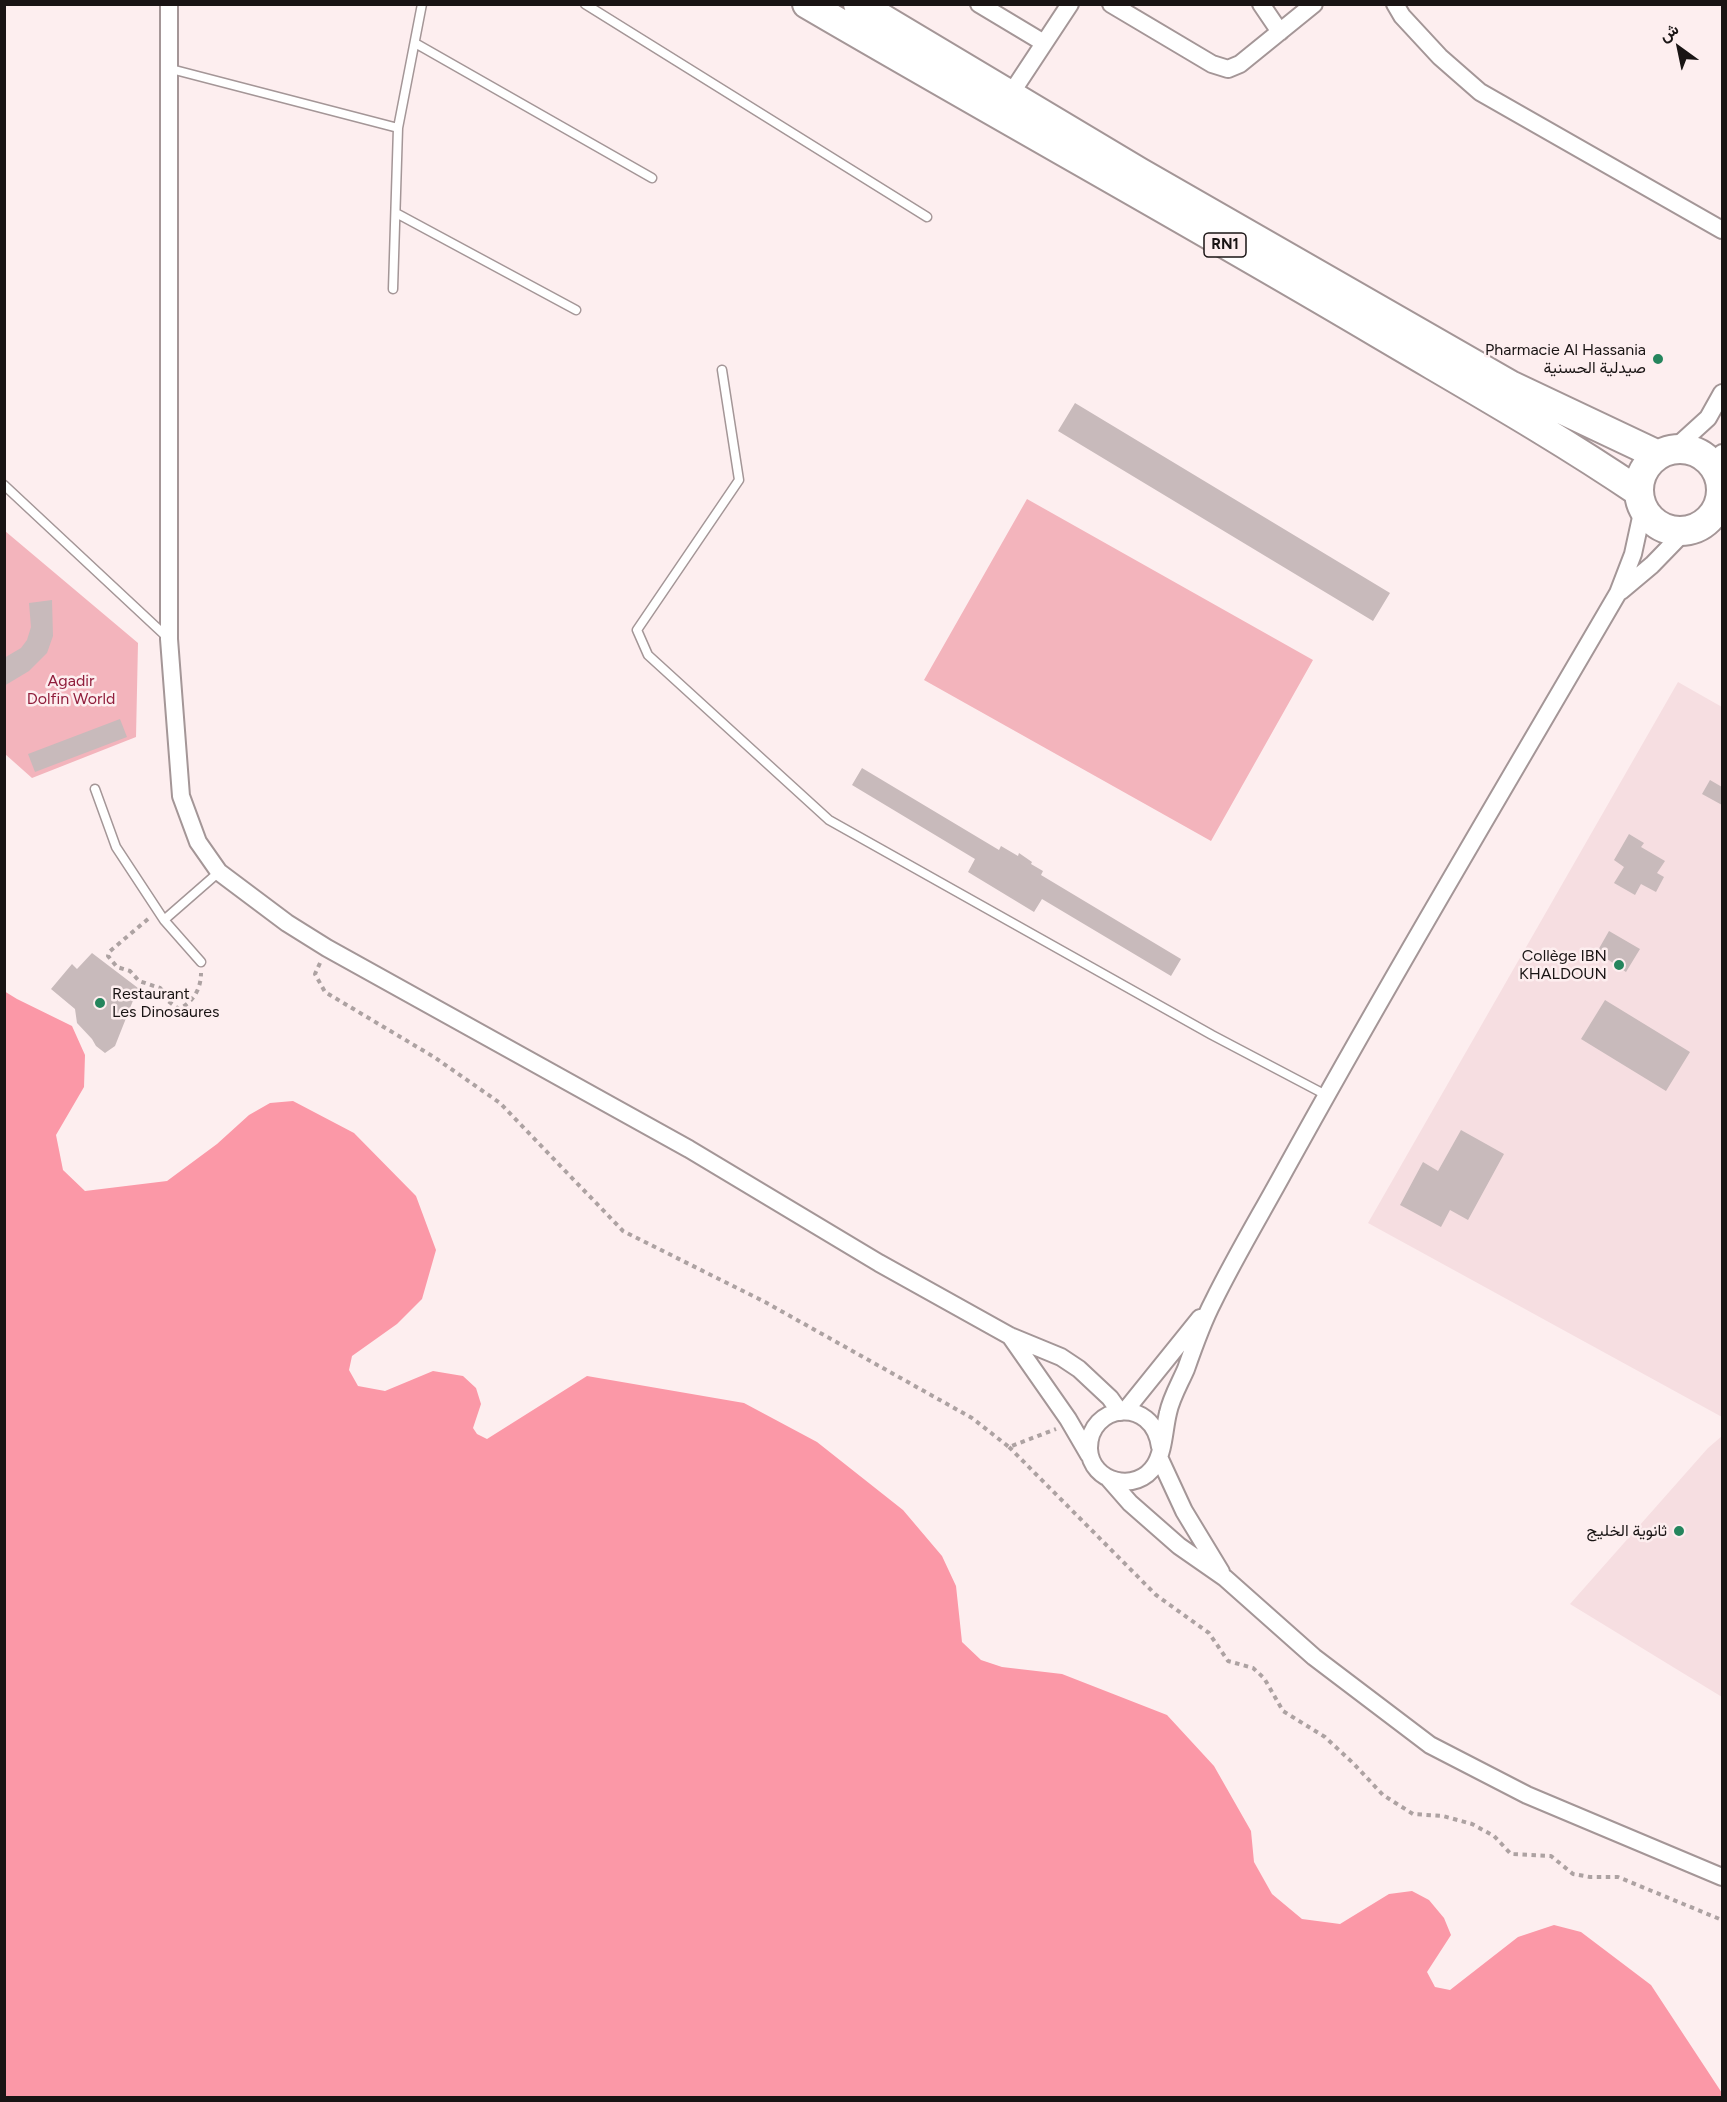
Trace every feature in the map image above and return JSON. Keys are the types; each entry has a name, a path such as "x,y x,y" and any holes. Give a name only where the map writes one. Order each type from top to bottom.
{"highway":[{"name":"RN1","path":"807,4 1334,307 1520,417 1641,500 1654,522 1668,530 1703,531 1718,506 1721,477 1709,459 1694,450 1666,452 1510,385 1150,178 858,4"},
{"path":"1641,500 1640,478 1647,465 1666,452"}],"street":[{"path":"169,4 171,69 169,639 181,796 198,843 219,872 287,923 327,948 689,1149 879,1263 1010,1336 1060,1357 1079,1369 1123,1411"},
{"path":"979,4 1044,43"},
{"path":"1010,95 1070,4"},
{"path":"1111,4 1212,64 1228,69 1240,64 1314,4"},
{"path":"1261,4 1280,32"},
{"path":"1395,4 1440,57 1480,92 1722,230"},
{"path":"1666,452 1708,418 1722,393"},
{"path":"1110,1479 1130,1482 1139,1479 1148,1474 1160,1452 1169,1406 1212,1303 1326,1095 1618,593 1633,554 1641,500"},
{"path":"1618,593 1652,565 1703,531"},
{"path":"1123,1411 1212,1303"},
{"path":"1010,1336 1068,1419 1101,1473 1110,1479 1130,1503 1179,1546 1225,1578 1314,1657 1430,1745 1527,1795 1722,1877"},
{"path":"1090,1457 1089,1446 1095,1427 1110,1414 1123,1411 1135,1413 1150,1422 1156,1429 1160,1452 1184,1511 1225,1578"}],"lane":[{"path":"393,289 398,128 422,4"},
{"path":"585,4 927,217"},
{"path":"415,43 652,178"},
{"path":"171,69 398,128"},
{"path":"396,213 576,310"},
{"path":"722,370 739,480 638,630 648,655 829,820 1212,1035 1326,1095"},
{"path":"4,485 169,639"},
{"path":"95,789 116,847 158,912 201,962"},
{"path":"164,920 219,872"}],"path":[{"path":"158,912 114,946 108,956 112,962 117,967 130,971 139,981 160,988 168,1001 179,1009 188,1003 199,990 201,962"},
{"path":"327,948 315,974 325,992 434,1057 500,1103 623,1231 796,1319 972,1418 1009,1447 1156,1595 1209,1633 1228,1661 1253,1668 1264,1678 1283,1711 1325,1737 1383,1795 1413,1814 1443,1816 1472,1824 1494,1836 1511,1854 1551,1856 1574,1874 1590,1877 1618,1877 1722,1920"},
{"path":"1009,1447 1057,1429"}],"shaded area":[{"name":"Collège IBN KHALDOUN","path":"1678,682 1722,707 1722,1417 1368,1223"},
{"path":"4,991 72,1026 85,1055 84,1087 56,1135 63,1170 85,1191 167,1181 217,1144 249,1115 270,1103 293,1101 354,1133 416,1196 436,1250 422,1299 397,1324 352,1356 349,1370 358,1386 385,1391 433,1371 463,1376 476,1388 481,1404 473,1428 477,1434 487,1439 587,1376 744,1403 817,1442 903,1510 942,1556 956,1586 962,1642 981,1660 1002,1667 1062,1674 1167,1715 1214,1766 1251,1831 1254,1862 1272,1894 1302,1919 1340,1924 1389,1894 1412,1891 1429,1900 1444,1918 1451,1935 1427,1972 1435,1987 1450,1990 1518,1937 1554,1925 1581,1932 1651,1985 1722,2093 1722,2097 5,2097"},
{"name":"ثانوية الخليج","path":"1722,1436 1722,1697 1570,1604 1708,1448"}],"green space":[{"path":"1027,499 1313,660 1211,841 924,680"},
{"name":"Agadir Dolfin World","path":"5,531 138,643 136,737 32,778 5,754"}],"building":[{"path":"1075,403 1390,593 1373,621 1058,431"},
{"path":"52,600 53,636 47,653 29,671 4,686 4,658 21,648 27,640 31,627 29,603"},
{"path":"120,719 127,737 35,772 28,754"},
{"path":"862,768 999,850 1001,846 1018,856 1019,853 1043,871 1041,875 1181,959 1171,976 1042,899 1034,912 968,872 975,859 852,785"},
{"path":"1710,780 1722,787 1722,805 1702,794"},
{"path":"1629,834 1644,843 1641,847 1665,861 1657,873 1664,877 1656,892 1641,884 1635,895 1614,883 1624,867 1614,860"},
{"path":"1609,931 1640,949 1626,972 1597,952"},
{"name":"Restaurant Les Dinosaures","path":"92,953 138,988 115,1046 105,1053 96,1046 77,1023 75,1009 51,989 72,964 77,969"},
{"path":"1605,1000 1690,1052 1666,1091 1581,1039"},
{"path":"1461,1130 1504,1154 1468,1220 1450,1210 1441,1227 1400,1205 1423,1162 1438,1171"}],"place":[{"name":"Pharmacie Al Hassania صيدلية الحسنية","path":"1658,359"},
{"name":"Collège IBN KHALDOUN","path":"1619,965"},
{"name":"Restaurant Les Dinosaures","path":"100,1003"},
{"name":"ثانوية الخليج","path":"1679,1531"}]}
